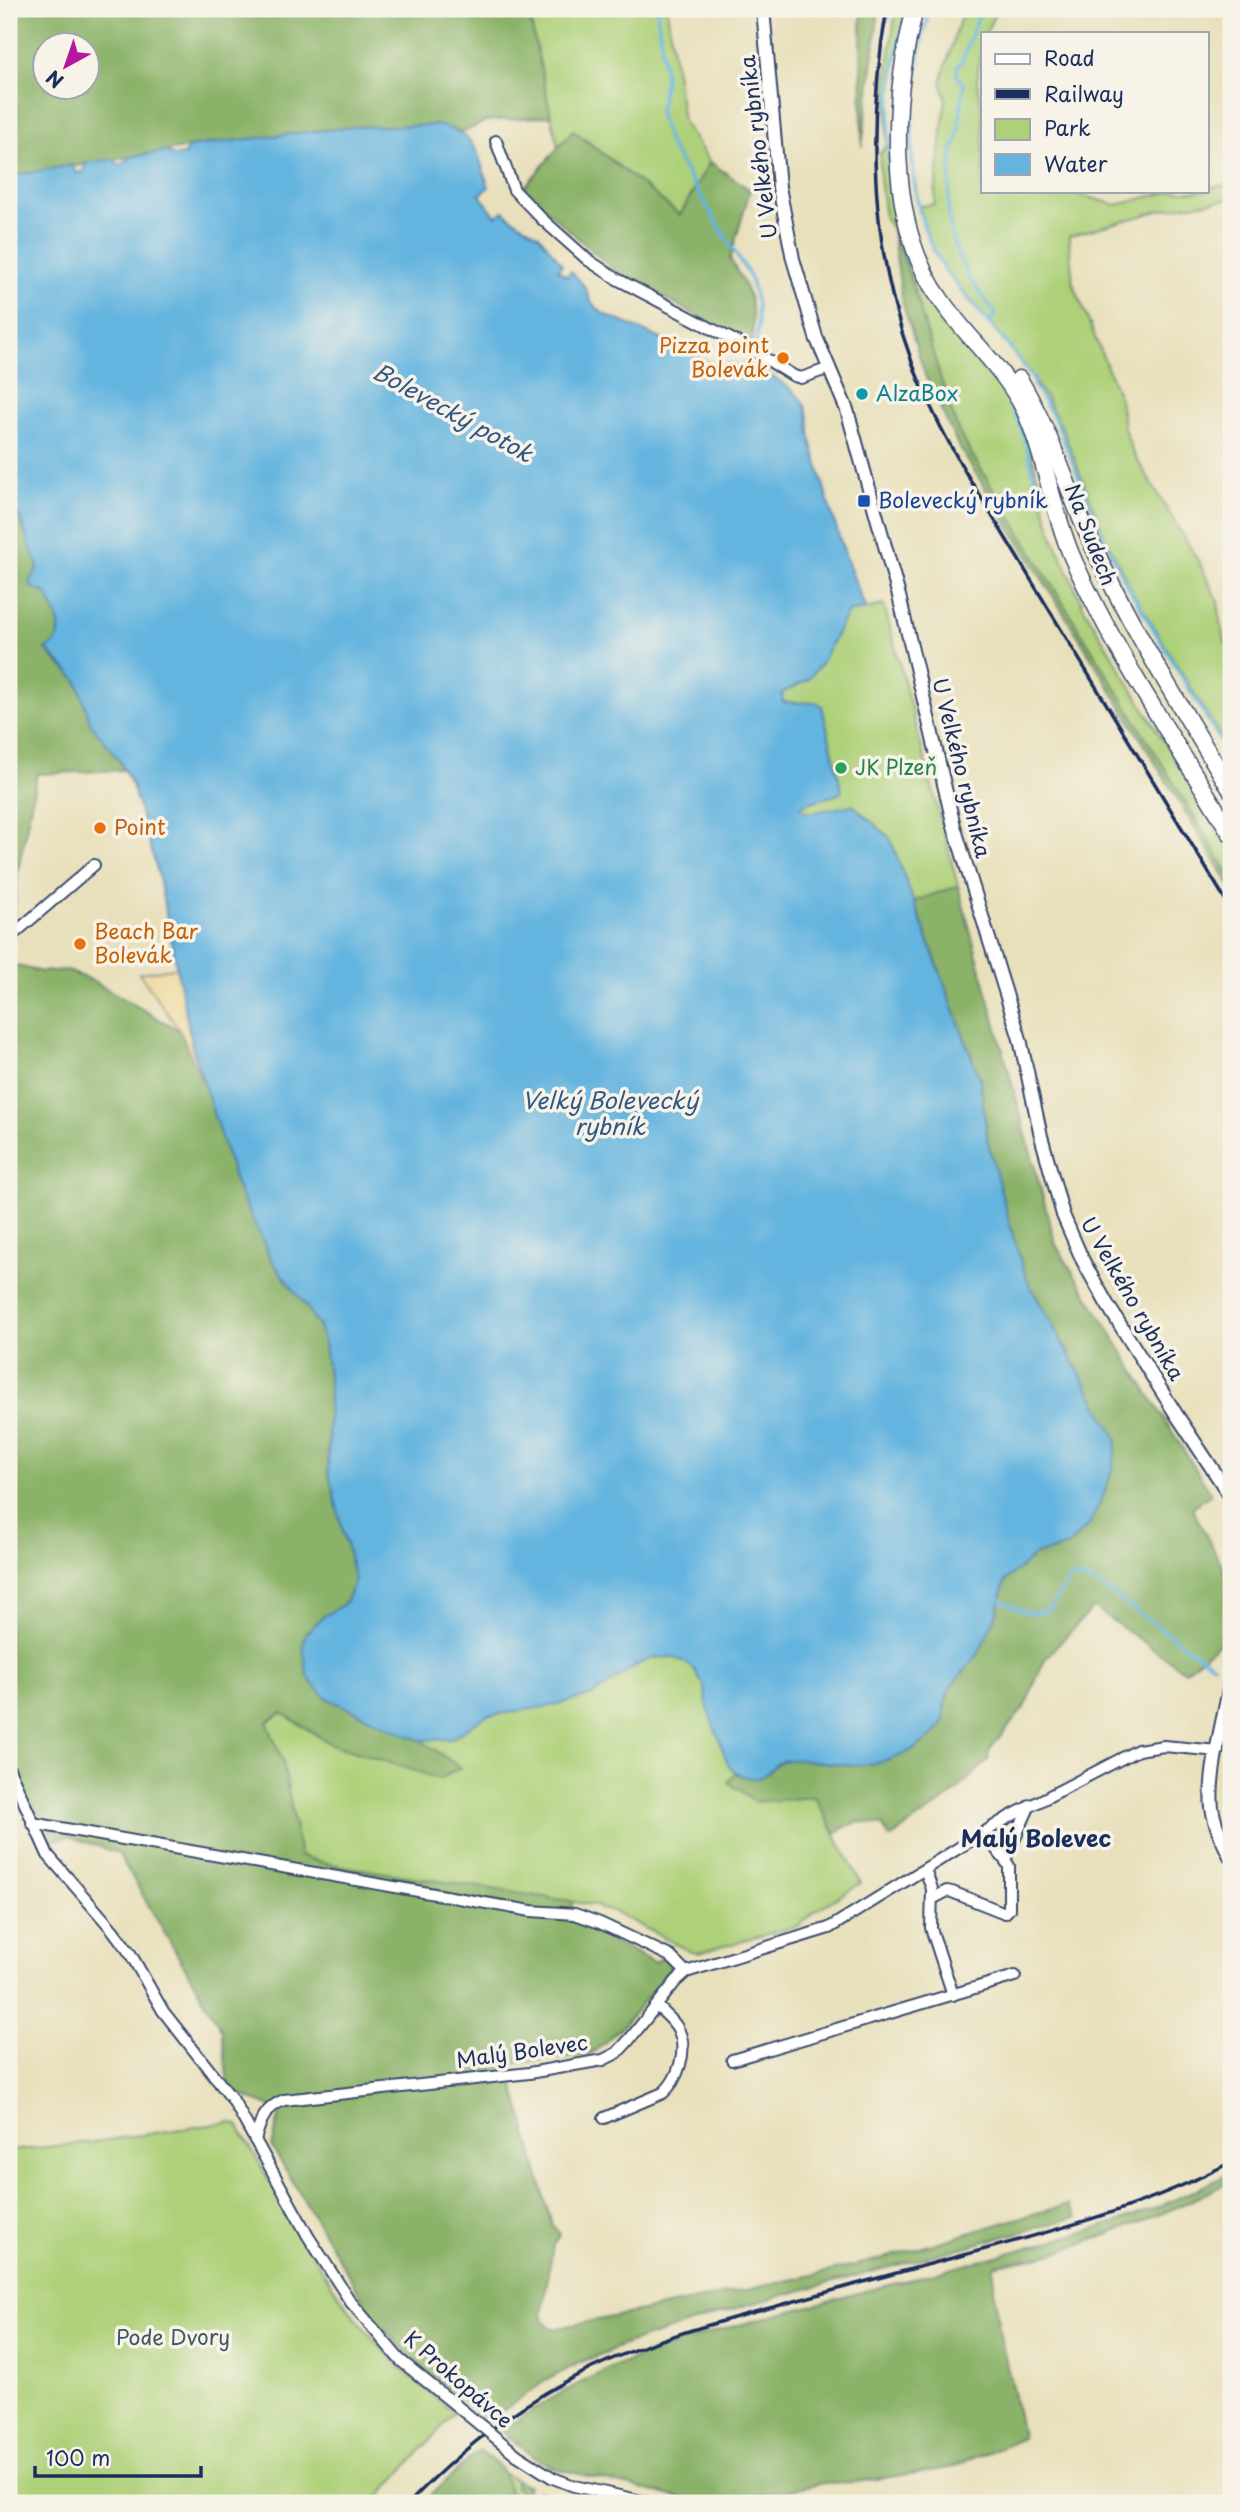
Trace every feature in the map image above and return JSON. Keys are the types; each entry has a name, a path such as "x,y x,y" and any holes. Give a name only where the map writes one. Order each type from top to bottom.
{"main road":[{"name":"Na Sudech","path":"915,9 901,85 899,147 904,206 916,252 939,299 999,369 1016,395 1036,442 1059,521 1090,595 1231,834"},
{"name":"Na Sudech","path":"916,252 939,284 1007,362 1030,397 1108,576 1165,681 1231,790"}],"street":[{"name":"U Velkého rybníka","path":"763,9 781,204 802,292 826,369 847,410 899,596 954,826 1020,1039 1041,1136 1063,1215 1083,1261 1107,1304 1231,1497"},
{"path":"496,141 514,190 588,260 617,279 763,356 794,376 801,378 826,369"},
{"path":"9,938 94,865"},
{"path":"1231,1679 1213,1774 1212,1806 1215,1823 1231,1858"},
{"path":"32,1823 531,1912 575,1914 670,1956 686,1972 829,1928 1030,1805 1138,1750 1164,1745 1218,1751"},
{"path":"9,1769 48,1855 124,1945 163,2011 233,2100 256,2140"},
{"path":"1005,1860 1030,1805"},
{"path":"932,1899 947,1891 1005,1913 1009,1909 1009,1866 983,1833"},
{"path":"925,1869 930,1880 932,1899 931,1928 953,1995"},
{"name":"Malý Bolevec","path":"256,2140 264,2116 276,2103 284,2100 528,2073 603,2060 617,2053 686,1972"},
{"path":"732,2060 1015,1976"},
{"path":"604,2118 663,2094 677,2073 682,2043 680,2032 657,2006"},
{"name":"K Prokopávce","path":"256,2140 308,2236 350,2301 400,2360 517,2455 553,2478 574,2486 651,2503"}],"green space":[{"path":"9,9 528,9 551,116 486,121 462,133 451,128 350,127 208,144 9,177"},
{"path":"528,9 667,9 683,122 710,162 680,215 573,130 558,147"},
{"path":"862,9 879,9 862,147 861,21"},
{"path":"896,9 905,9 892,84 888,147 895,211 908,256 932,299 1011,398 1031,449 1054,539 1084,608 1231,850 1231,878 960,435 949,407 905,261 885,219 880,153 887,145 887,75"},
{"path":"963,9 997,9 986,32 981,32 977,81 981,104 981,192 1070,192 1117,205 1167,192 1208,192 1208,187 1231,185 1231,199 1169,208 1069,236 1069,240 1073,283 1120,399 1124,428 1133,453 1200,564 1218,602 1223,636 1231,654 1231,754 1132,591 1106,539 1062,428 1046,398 1009,346 956,285 933,252 920,206 934,204 946,98 941,82"},
{"path":"573,130 680,215 710,162 750,190 730,259 750,300 753,319 752,345 617,273 523,189"},
{"path":"892,229 960,435 1199,824 1231,878 1231,887 958,445 926,378 903,304"},
{"path":"9,504 18,513 38,567 31,580 32,587 46,593 59,623 58,638 46,649 77,680 91,724 119,760 123,770 37,774 18,870 9,964"},
{"name":"JK Plzeň","path":"850,571 866,609 884,605 958,886 914,902 804,934 720,650"},
{"path":"958,886 1056,1245 1211,1494 1192,1508 1231,1583 1224,1640 1185,1671 1093,1607 1045,1659 1024,1708 991,1748 989,1759 951,1796 890,1838 882,1825 868,1822 852,1824 835,1833 815,1797 756,1802 728,1782 735,1773 754,1778 774,1765 788,1760 852,1765 881,1761 908,1750 932,1734 943,1724 950,1688 997,1613 1005,1581 1034,1555 1066,1547 1090,1524 1113,1466 1095,1400 1028,1282 988,1143 980,1080 914,901"},
{"path":"920,918 967,1047 816,1761 815,1797 861,1883 815,1911 800,1925 699,1953 691,1952 613,1911 599,1909 599,1906 334,1865 300,1857 283,1762 267,1722 282,1713 331,1744 459,1769 421,1740 411,1737 344,1604"},
{"path":"9,964 42,972 65,970 93,981 180,1031 204,1083 237,1187 272,1261 319,1327 329,1382 328,1470 355,1581 344,1604 324,1616 306,1633 303,1646 312,1683 328,1699 421,1740 460,1768 440,1779 331,1744 282,1713 267,1722 283,1762 300,1856 334,1865 572,1901 572,1920 655,1963 662,1957 669,1961 670,1970 660,1982 623,2026 590,2055 508,2064 552,2225 560,2234 553,2245 542,2314 544,2321 552,2329 799,2278 904,2253 1069,2205 1077,2217 743,2306 626,2344 579,2363 545,2381 488,2421 410,2357 375,2319 272,2147 280,2111 237,2093 228,2085 222,2031 118,1853 68,1836 47,1842 9,1769"},
{"path":"1231,1745 1231,1828 1224,1807"},
{"name":"Pode Dvory","path":"230,2122 238,2125 310,2251 350,2310 404,2371 454,2413 374,2503 9,2503 9,2151 94,2142"},
{"path":"1231,2173 1230,2181 1143,2221 1053,2253 994,2266 999,2331 1022,2438 950,2468 856,2482 824,2483 749,2497 741,2503 703,2503 554,2468 532,2456 502,2432 577,2384 656,2350 1123,2220 1159,2207"},
{"path":"479,2450 501,2468 512,2500 510,2503 422,2503"},
{"path":"503,2473 528,2486 525,2492 533,2496 537,2490 560,2503 477,2503 497,2474"},
{"path":"515,2479 528,2486 525,2492 533,2496 537,2490 560,2503 535,2503 515,2487"}],"sand":[{"path":"209,963 207,1092 180,1031 139,973"}],"water":[{"name":"Velký Bolevecký rybník","path":"437,125 461,134 474,146 489,187 480,195 496,216 504,211 539,235 562,264 558,270 567,276 571,271 585,287 591,302 602,313 723,369 727,363 738,366 745,362 784,384 803,402 812,445 834,520 866,609 848,612 820,665 808,680 782,693 783,702 818,703 822,706 842,791 801,807 810,813 853,805 890,838 980,1080 988,1143 1028,1282 1117,1439 1113,1466 1090,1524 1066,1547 1034,1555 1005,1581 997,1613 979,1653 950,1688 943,1724 933,1735 909,1752 881,1762 852,1765 785,1760 758,1778 742,1776 729,1766 708,1711 704,1686 695,1671 685,1662 672,1657 652,1658 639,1664 593,1695 551,1706 486,1716 451,1739 421,1740 411,1737 328,1699 312,1683 307,1673 303,1646 306,1633 324,1616 344,1604 355,1581 328,1470 329,1382 324,1344 319,1327 308,1309 272,1261 237,1187 193,1050 158,873 132,785 119,760 91,724 77,680 46,649 58,638 59,623 46,593 32,587 30,583 38,567 18,513 9,504 9,184 11,176 72,165 76,173 84,171 85,163 114,159 119,165 129,157 167,151 173,156 184,155 188,147 208,144 350,127"}],"waterway":[{"name":"Bolevecký potok","path":"657,9 665,79 659,112 669,144 750,277 757,304 758,327 755,350 749,366"},
{"path":"888,20 890,9"},
{"path":"907,9 890,104 889,175 900,240 913,273 934,304"},
{"path":"930,9 917,72 912,141 919,209 929,240 952,280 1002,337 1034,379 1034,385 1056,421 1104,540 1125,581 1231,759"},
{"path":"981,9 958,66 957,76 964,85 957,142 952,150 948,216 955,248 970,279 996,314 989,322"},
{"path":"996,380 1022,432 1036,489"},
{"path":"998,1598 1021,1610 1036,1613 1050,1607 1072,1577 1096,1583 1213,1665"},
{"path":"1231,1720 1220,1797 1225,1827 1231,1842"}],"railway":[{"path":"887,9 876,97 876,187 888,276 898,320 917,376 936,419 966,473 1231,909"},
{"path":"409,2503 472,2445 517,2411 566,2381 614,2358 706,2326 1078,2223 1171,2190 1231,2162"}],"place":[{"name":"Pizza point Bolevák","path":"783,358"},
{"name":"AlzaBox","path":"862,394"},
{"name":"Bolevecký rybník","path":"864,501"},
{"name":"JK Plzeň","path":"841,768"},
{"name":"Point","path":"100,828"},
{"name":"Beach Bar Bolevák","path":"80,944"}],"district":[{"name":"Malý Bolevec","path":"1036,1839"}]}
